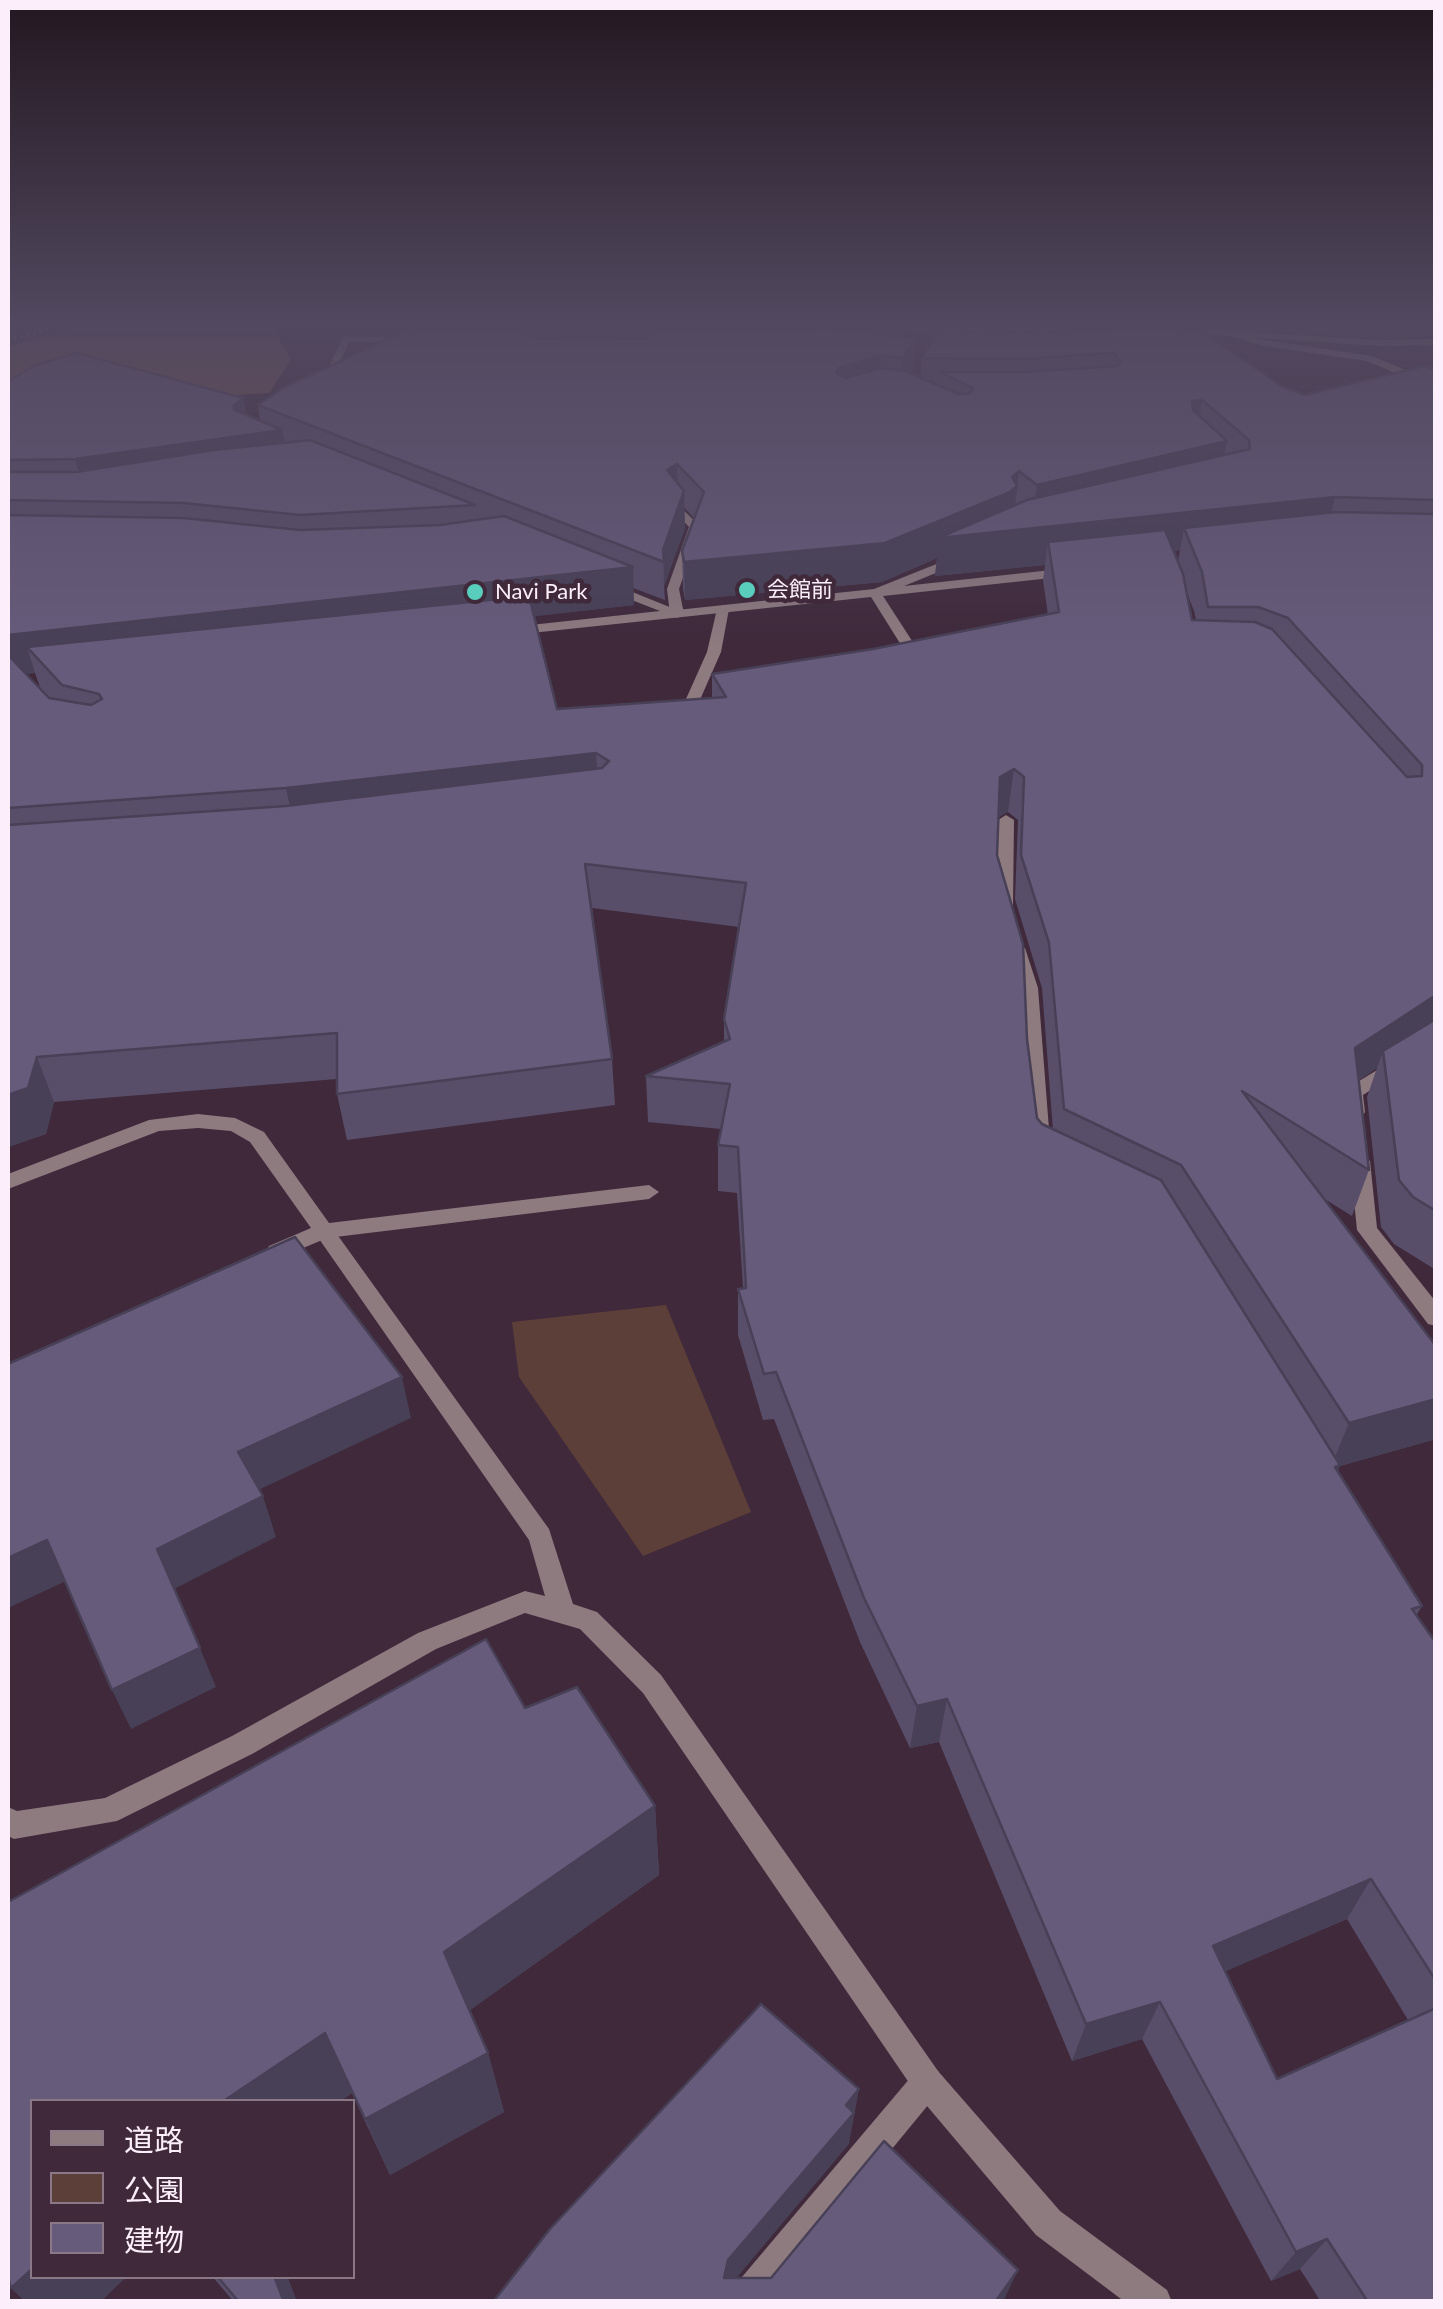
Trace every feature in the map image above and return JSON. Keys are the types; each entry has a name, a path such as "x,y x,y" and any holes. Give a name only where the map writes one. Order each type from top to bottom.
{"street":[{"path":"677,507 696,526 673,589 678,614"},
{"path":"874,594 975,552"},
{"path":"488,633 588,629 678,614 1080,571"},
{"path":"592,580 678,614"},
{"path":"874,594 923,669 905,673"},
{"path":"660,714 692,702 714,652 723,609"},
{"path":"1006,820 1003,899 1028,988 1042,1162"},
{"path":"1436,1040 1353,1093 1368,1230 1436,1318"},
{"path":"8,1182 156,1125 198,1120 236,1125 257,1137 540,1536 563,1613"},
{"path":"254,1261 324,1231 649,1192"},
{"path":"8,1821 14,1825 107,1810 242,1744 427,1641 525,1602 588,1620 652,1684 927,2082 1048,2224 1155,2302"},
{"path":"743,2302 927,2082"}],"green space":[{"path":"666,1305 751,1512 643,1556 519,1377 512,1322"}],"building":[{"path":"8,434 255,434 75,459 8,460"},
{"path":"332,434 1219,434 1227,441 1037,485 1019,471 1012,477 1017,486 1010,492 885,543 684,562 682,551 704,492 677,464 667,470 684,491 663,550 664,562"},
{"path":"1242,434 1436,434 1436,500 1335,497 938,538 1027,500 1250,449 1249,440"},
{"path":"310,440 475,505 300,515 184,503 8,500 8,472 76,472 214,450"},
{"path":"1336,512 1436,514 1436,995 1355,1048 1369,1170 1242,1091 1436,1346 1436,1399 1349,1423 1181,1165 1064,1109 1049,943 1021,855 1024,777 1014,769 1000,777 997,855 1023,944 1027,1039 1037,1118 1042,1124 1161,1180 1340,1465 1335,1467 1422,1606 1412,1609 1436,1643 1436,1981 1371,1879 1213,1946 1277,2079 1436,2008 1436,2302 1368,2302 1327,2239 1296,2252 1160,2002 1086,2024 947,1699 917,1706 864,1598 776,1372 764,1374 738,1289 746,1288 738,1147 718,1145 730,1084 646,1076 730,1039 724,1019 746,883 585,864 612,1059 337,1094 337,1033 37,1057 28,1088 8,1095 8,825 286,806 602,768 609,761 596,753 286,788 8,808 8,655 49,698 91,705 102,699 99,694 62,685 27,647 529,596 557,709 726,697 712,674 873,649 1059,612 1048,542 1165,530 1183,574 1192,620 1255,622 1272,629 1407,777 1422,776 1422,765 1288,618 1258,607 1208,607 1202,572 1184,528"},
{"path":"8,515 183,518 300,530 440,525 504,516 633,567 8,635"},
{"path":"1436,1019 1436,1211 1413,1197 1399,1180 1383,1051"},
{"path":"295,1237 402,1377 238,1452 263,1496 157,1549 200,1648 112,1690 47,1540 8,1558 8,1364"},
{"path":"486,1639 525,1708 577,1687 655,1806 444,1952 488,2053 365,2119 325,2033 226,2099 30,2099 30,2271 11,2288 8,1902"},
{"path":"761,2004 859,2089 846,2105 854,2113 728,2260 724,2278 771,2278 884,2141 1018,2270 995,2302 493,2302 550,2229"},
{"path":"220,2279 275,2279 284,2302 239,2302"}],"place":[{"name":"会館前","path":"747,590"},
{"name":"Navi Park","path":"475,592"}]}
